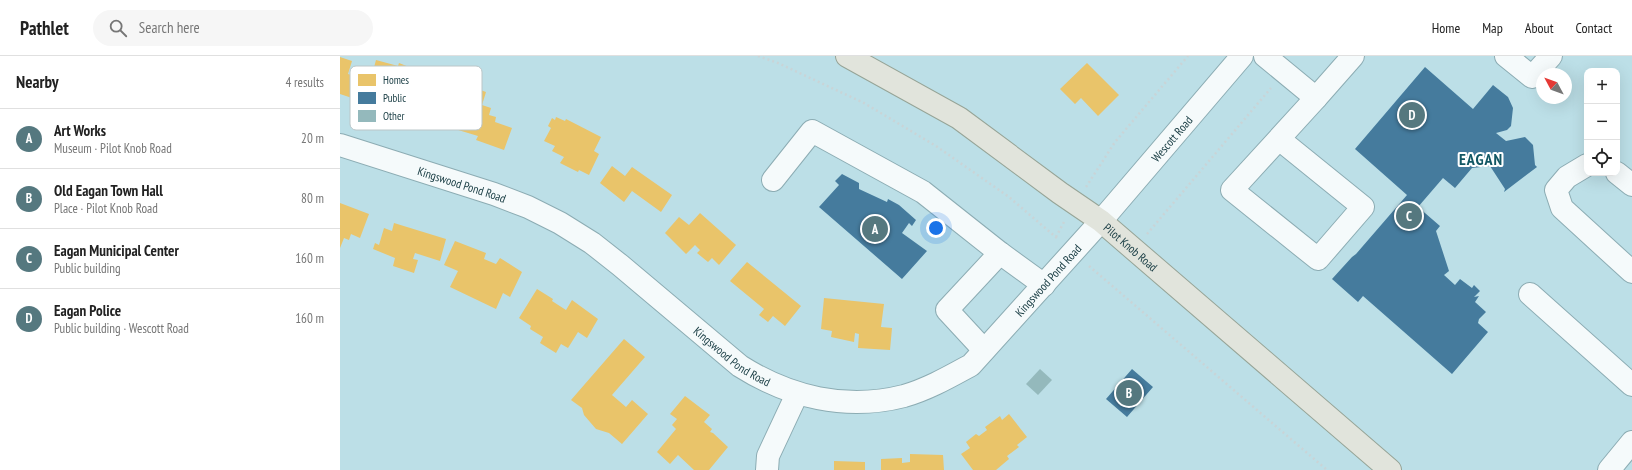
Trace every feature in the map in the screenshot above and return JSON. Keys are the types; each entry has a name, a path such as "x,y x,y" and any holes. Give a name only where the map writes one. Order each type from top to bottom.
{"main road":[{"name":"Pilot Knob Road","path":"847,56 959,118 1101,221 1390,470"}],"street":[{"name":"Wescott Road","path":"1101,221 1242,56"},
{"path":"1265,56 1316,98"},
{"path":"1279,139 1363,207 1318,259 1232,190 1353,56"},
{"path":"1506,56 1532,77 1551,56"},
{"path":"773,180 812,131 923,192 1000,253 1044,285"},
{"name":"Kingswood Pond Road","path":"340,144 494,194 528,207 560,223 592,243 620,265 740,366 764,381 797,394 838,401 880,401 904,396 949,378 971,365 1101,221"},
{"path":"1584,167 1567,177 1556,190 1562,208 1632,272"},
{"path":"1620,175 1632,184"},
{"path":"984,350 947,310 1000,253"},
{"path":"1530,294 1632,385"},
{"path":"767,470 768,456 797,394"},
{"path":"1609,470 1632,442"}],"path":[{"path":"1056,237 1075,203 1115,142 1188,56"},
{"path":"1134,249 1285,72"}],"building: Homes":[{"path":"340,57 352,61 348,74 350,75 350,97 340,94"},
{"path":"376,60 398,66 374,66"},
{"path":"399,63 406,66 398,66"},
{"path":"1087,63 1119,95 1098,116 1081,98 1075,104 1060,89"},
{"path":"482,91 486,92 482,105"},
{"path":"482,105 491,108 489,115 496,117 495,122 512,128 504,150 476,140 478,136 458,130 482,130"},
{"path":"556,117 565,121 566,119 601,137 594,151 599,154 589,175 579,170 578,172 560,163 564,157 552,151 555,146 544,141 551,128 548,126 552,118 555,120"},
{"path":"612,166 625,176 632,167 672,195 661,212 632,191 624,202 600,183"},
{"path":"340,203 369,214 360,238 351,234 349,240 344,238 340,248"},
{"path":"700,213 736,245 719,265 712,258 708,262 697,253 700,250 695,245 686,254 665,233 679,217 689,225"},
{"path":"394,223 446,239 440,261 415,253 413,259 418,260 414,273 393,266 395,258 373,249 375,243 379,245 384,228 392,231"},
{"path":"455,241 486,253 484,259 496,264 500,258 522,272 510,297 503,293 496,309 450,287 458,271 444,265"},
{"path":"747,262 801,306 785,326 773,316 768,322 759,315 764,309 730,281"},
{"path":"537,289 553,299 552,301 566,310 572,300 598,319 587,338 578,332 568,348 561,344 556,353 540,343 543,337 530,329 531,326 519,318"},
{"path":"824,298 884,304 881,327 892,328 890,350 858,348 859,334 855,333 854,342 831,337 832,331 821,329"},
{"path":"624,339 645,357 612,395 626,407 632,400 648,414 622,444 609,433 596,429 584,415 582,408 571,400"},
{"path":"685,396 710,415 704,422 712,429 710,432 728,447 709,470 694,470 678,455 670,464 657,452 676,429 672,425 677,419 670,414"},
{"path":"1009,414 1027,437 1017,445 1019,447 1007,456 1009,459 996,470 973,470 961,454 970,448 966,442 976,434 979,436 987,430 985,427 1000,416 1002,420"},
{"path":"910,454 943,455 944,470 881,470 881,459 902,458 902,463 910,462"},
{"path":"834,461 865,462 865,470 834,470"}],"building: Public":[{"path":"1425,67 1473,109 1493,85 1508,97 1513,108 1511,126 1507,130 1496,133 1506,141 1525,137 1533,145 1535,165 1537,167 1504,192 1505,189 1490,166 1472,168 1455,188 1443,178 1418,207 1440,226 1436,231 1449,271 1444,275 1455,285 1460,279 1472,288 1474,285 1480,291 1474,297 1479,296 1475,302 1486,312 1479,319 1478,323 1488,332 1452,374 1363,296 1358,302 1332,279 1356,254 1407,195 1355,149"},
{"path":"842,174 859,183 859,189 887,202 888,199 899,205 916,220 912,226 909,223 902,233 927,251 902,279 819,207 839,185 835,181"},
{"path":"1132,369 1153,387 1127,417 1106,399"}],"building: Other":[{"path":"1040,369 1052,380 1038,395 1026,384"}],"place":[{"name":"Eagan Police","path":"1412,115"},
{"name":"Eagan Municipal Center","path":"1409,216"},
{"name":"Art Works","path":"875,229"},
{"name":"Old Eagan Town Hall","path":"1129,393"}],"district":[{"name":"EAGAN","path":"1481,159"}]}
